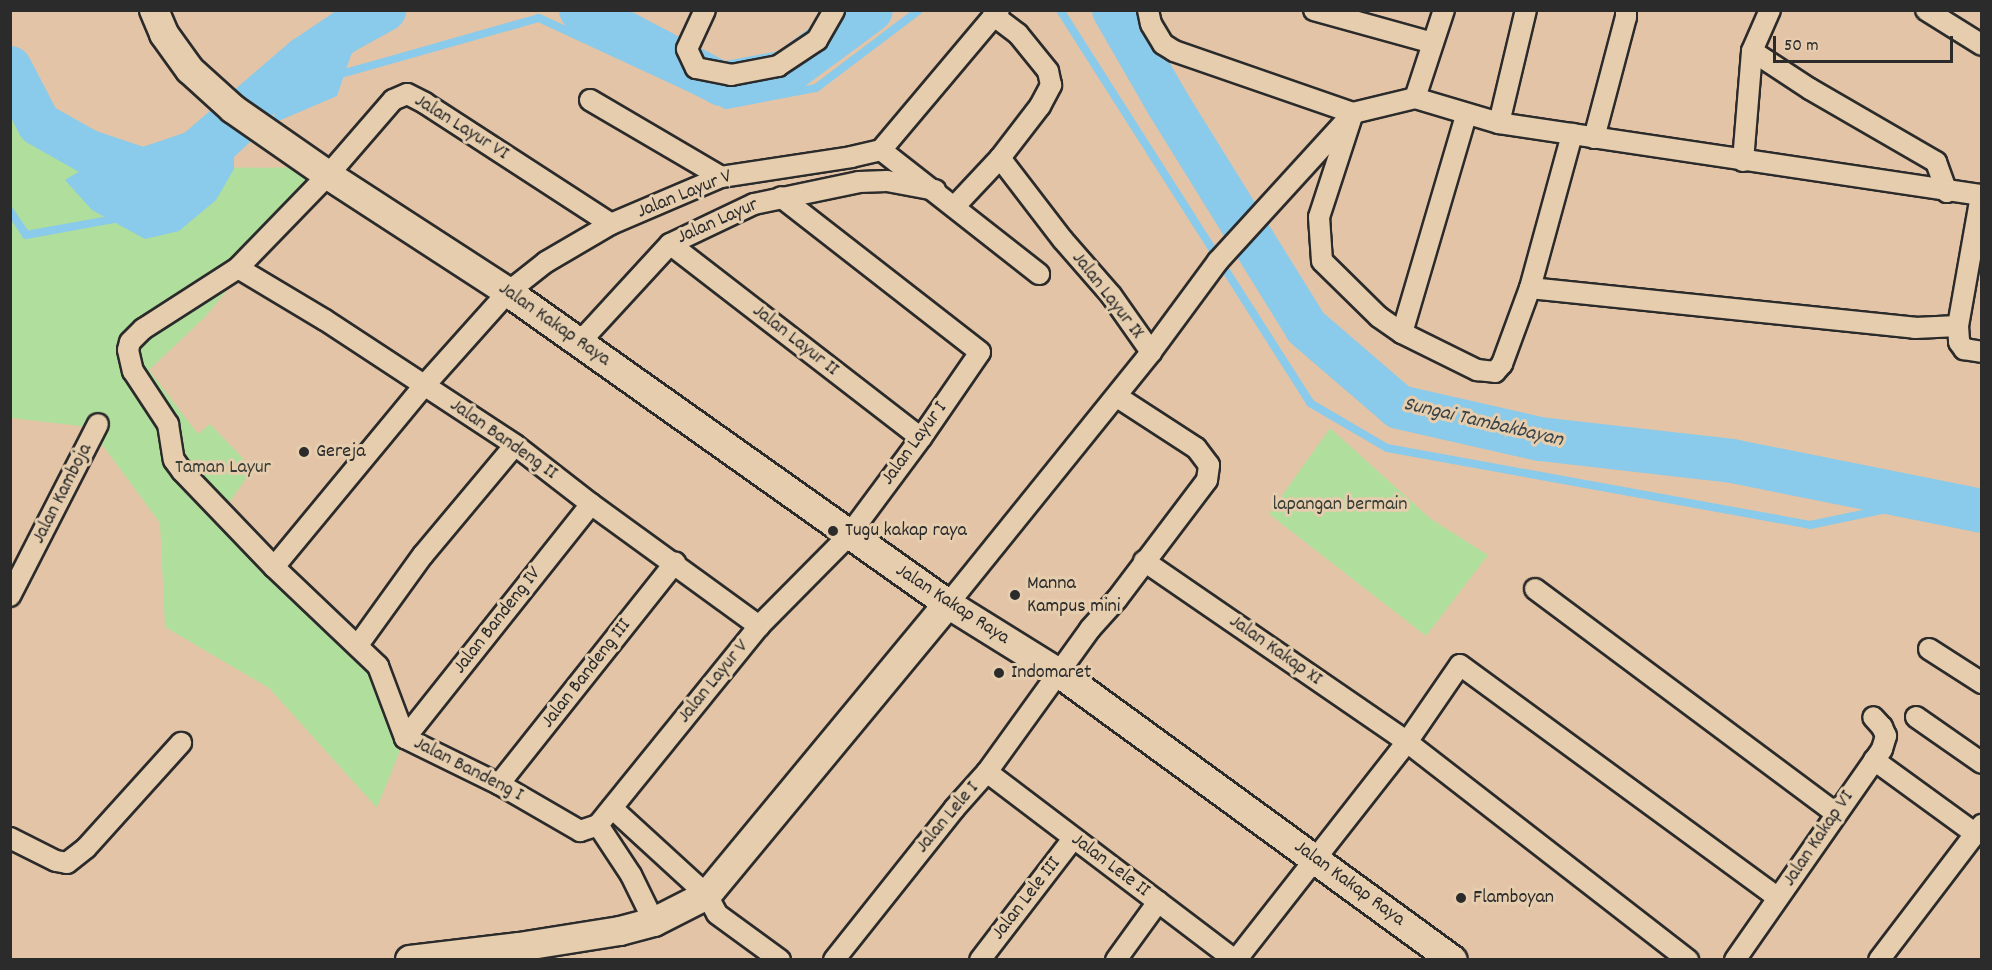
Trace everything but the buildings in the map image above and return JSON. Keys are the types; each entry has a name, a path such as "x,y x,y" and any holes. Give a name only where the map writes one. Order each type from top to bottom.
{"street":[{"name":"Jalan Kakap Raya","path":"154,10 164,34 190,70 233,109 328,175 508,292 948,604 1059,673 1453,960"},
{"path":"705,10 687,49 696,68 731,75 778,66 817,40 834,10"},
{"path":"1148,10 1159,38 1174,51 1353,113 1415,98 1499,123 1947,192 1981,195 1958,326 1959,342 1964,349 1982,352"},
{"path":"1314,10 1433,43"},
{"path":"1415,98 1444,10"},
{"path":"1499,123 1526,10"},
{"path":"1594,138 1626,10"},
{"path":"1743,161 1752,51 1770,10"},
{"path":"1926,10 1982,45"},
{"path":"955,206 1000,158 1049,93 1051,78 1018,34 996,13 881,150 935,190 1039,274"},
{"path":"1752,51 1810,89 1936,162 1947,192"},
{"name":"Jalan Layur VI","path":"328,175 393,100 407,94 425,103 611,224"},
{"path":"590,100 721,177"},
{"path":"410,960 620,931 654,922 707,895 948,604 1116,396 1218,261 1353,113"},
{"path":"1353,113 1319,217 1322,261 1379,317 1402,333 1477,370 1495,372 1502,364 1530,288 1572,134"},
{"path":"1402,333 1466,115"},
{"name":"Jalan Layur V","path":"274,567 423,387 508,292 546,262 611,224 721,177 851,157 881,150"},
{"name":"Jalan Layur IX","path":"1000,158 1063,240 1112,295 1151,352"},
{"name":"Jalan Bandeng I","path":"328,175 238,268 143,329 130,342 129,359 133,371 168,423 174,460 182,471 274,567 378,666 405,738 499,784 580,831 598,825"},
{"name":"Jalan Layur","path":"579,343 670,244 754,204 859,182 887,181 935,190"},
{"name":"Jalan Layur I","path":"781,197 980,352 921,438 849,536"},
{"name":"Jalan Layur II","path":"670,244 921,438"},
{"name":"Jalan Bandeng II","path":"238,268 325,320 423,387 515,445 591,504 759,626"},
{"path":"1530,288 1915,328 1958,326"},
{"name":"Jalan Lele I","path":"834,960 954,809 987,772 1059,673 1207,480 1209,465 1196,448 1116,396"},
{"name":"Jalan Kamboja","path":"10,596 98,424"},
{"path":"358,645 423,555 515,445"},
{"name":"Jalan Bandeng IV","path":"405,738 591,504"},
{"name":"Jalan Layur V","path":"612,808 759,626 849,536"},
{"name":"Jalan Kakap XI","path":"1144,561 1407,742 1688,960"},
{"name":"Jalan Bandeng III","path":"499,784 675,563"},
{"path":"1535,589 1835,813"},
{"path":"1929,649 1982,683"},
{"path":"1235,960 1313,858 1407,742 1460,665 1778,898"},
{"name":"Jalan Kakap VI","path":"1735,960 1835,813 1882,749 1886,736 1873,717"},
{"path":"1916,717 1982,763"},
{"path":"10,838 56,861 67,863 86,848 181,743"},
{"path":"1874,760 1979,830 1879,960"},
{"name":"Jalan Lele II","path":"987,772 1235,960"},
{"path":"654,922 631,875 598,825 612,808 707,895 717,914 780,960"},
{"name":"Jalan Lele III","path":"980,960 1073,839"},
{"path":"1116,960 1158,902"}],"green space":[{"name":"Taman Layur","path":"10,88 36,140 140,186 209,168 330,167 204,318 149,370 198,434 210,424 253,469 228,504 279,565 358,641 405,738 377,808 269,688 165,627 160,523 89,427 11,418"},
{"name":"lapangan bermain","path":"1330,428 1431,519 1488,555 1426,636 1269,514"}],"water":[{"path":"344,32 352,52 337,96 269,125 304,59"},
{"path":"234,151 234,169 216,200 179,231 145,239 92,210 65,180 92,164 140,186 209,168"}],"waterway":[{"name":"Sungai Tambakbayan","path":"10,68 39,124 87,151 143,170 196,152 304,59 344,32 384,10"},
{"name":"Sungai Tambakbayan","path":"581,10 722,84 787,72 871,10"},
{"path":"334,76 539,18 726,105 816,88 919,10"},
{"path":"1060,10 1310,403 1387,448 1810,525 1934,499 1982,527"},
{"name":"Sungai Tambakbayan","path":"1114,10 1168,104 1306,327 1399,407 1540,439 1732,461 1982,511"},
{"path":"226,159 255,132"},
{"path":"10,211 26,235 120,218"}],"place":[{"name":"Gereja","path":"304,452"},
{"name":"Tugu kakap raya","path":"833,531"},
{"name":"Manna Kampus mini","path":"1015,595"},
{"name":"Indomaret","path":"999,673"},
{"name":"Flamboyan","path":"1461,898"}]}
